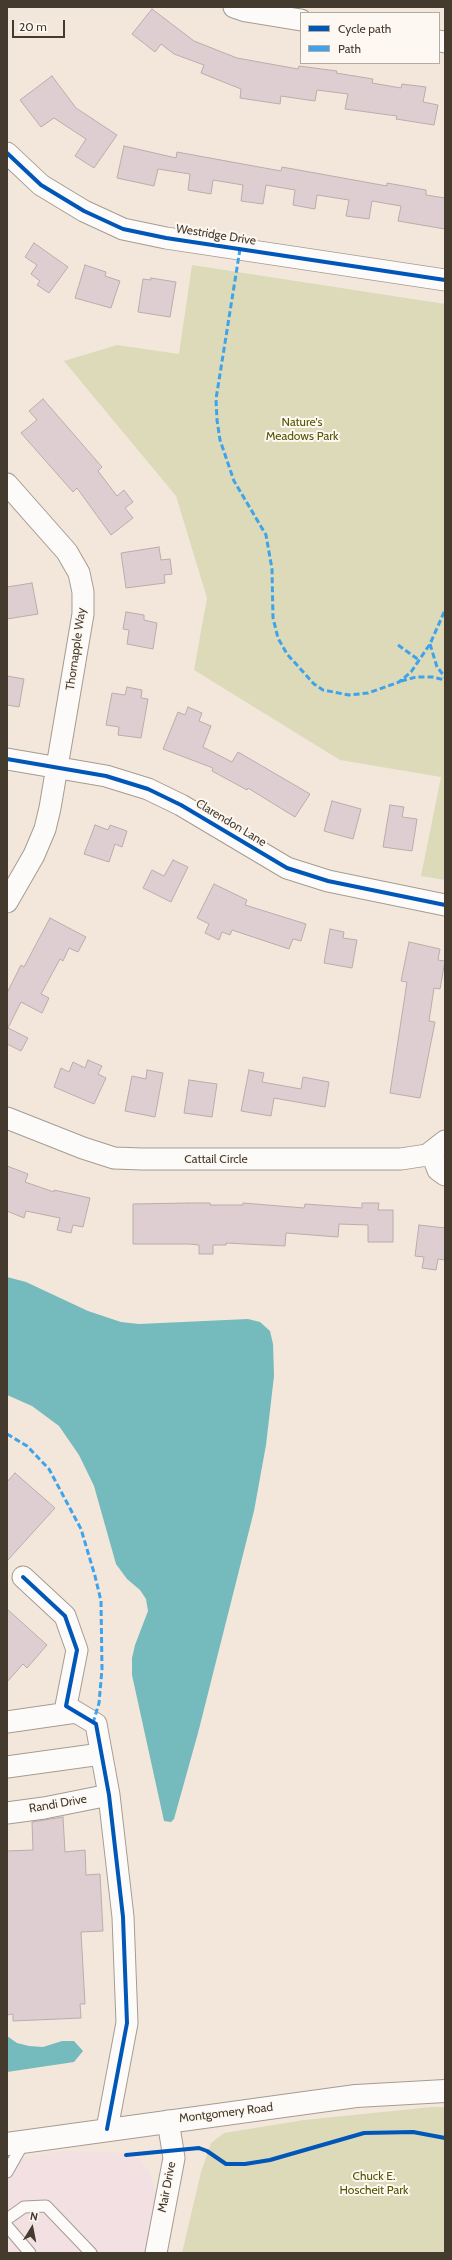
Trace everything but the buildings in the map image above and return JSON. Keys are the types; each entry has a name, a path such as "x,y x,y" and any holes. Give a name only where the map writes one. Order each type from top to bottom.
{"street":[{"path":"234,7 246,11 300,20"},
{"name":"Westridge Drive","path":"7,153 41,185 84,211 123,229 166,238 445,280"},
{"name":"Thornapple Way","path":"7,484 67,552 79,573 83,592 83,614 57,768"},
{"name":"Clarendon Lane","path":"7,759 106,776 148,789 181,805 287,868 328,882 445,905"},
{"path":"7,902 34,855 45,829 57,768"},
{"name":"Cattail Circle","path":"7,1118 83,1148 114,1158 401,1159 438,1147 438,1170 445,1176"},
{"path":"23,1577 65,1616 77,1650 66,1706 96,1724 109,1795 123,1917 126,2023 107,2129"},
{"path":"7,1722 76,1712"},
{"path":"7,1768 101,1754"},
{"name":"Randi Drive","path":"7,1812 44,1808 109,1795"},
{"name":"Montgomery Road","path":"15,2143 107,2129 356,2096 445,2091"},
{"name":"Mair Drive","path":"156,2253 174,2158 168,2121"}],"lane":[{"path":"7,2172 15,2143"},
{"path":"7,2219 24,2207 46,2206 91,2253"},
{"path":"7,2226 30,2253"}],"shaded area":[{"path":"63,2151 124,2153 138,2158 149,2171 158,2200 148,2253 7,2253 7,2160"}],"green space":[{"name":"Nature's Meadows Park","path":"192,265 445,304 445,880 421,876 441,777 340,760 194,670 207,598 176,496 64,361 117,345 179,354"},
{"name":"Chuck E. Hoscheit Park","path":"445,2107 445,2253 182,2253 201,2172 211,2143 224,2133 304,2120"}],"water":[{"path":"7,1277 26,1282 88,1311 121,1322 139,1324 248,1319 260,1322 270,1331 273,1344 274,1376 266,1445 254,1511 198,1733 174,1819 171,1822 164,1821 132,1675 132,1658 135,1645 148,1611 146,1599 140,1590 127,1579 116,1564 94,1486 79,1455 59,1426 32,1406 7,1395"},
{"path":"7,2036 17,2043 29,2046 43,2047 62,2041 74,2041 83,2051 74,2062 7,2072"}],"marked path":[{"path":"240,249 216,399 217,420 220,440 234,481 266,535 272,569 273,618 278,638 287,654 314,684 323,690 349,695 368,693 399,682 411,672 430,644 445,610"},
{"path":"430,644 437,667 445,677"},
{"path":"398,645 419,660"},
{"path":"401,681 416,677 432,677 445,680"},
{"path":"7,1434 27,1446 49,1469 81,1529 95,1576 101,1601 102,1669 99,1703 93,1723"}],"cycle path":[{"path":"7,153 41,185 84,211 123,229 166,238 445,280"},
{"path":"7,759 106,776 148,789 181,805 287,868 328,881 445,905"},
{"path":"23,1577 65,1616 77,1650 66,1706 96,1724 109,1795 123,1917 127,2023 107,2129"},
{"path":"126,2155 199,2148 207,2151 226,2164 245,2164 270,2160 364,2133 413,2132 445,2138"}]}
